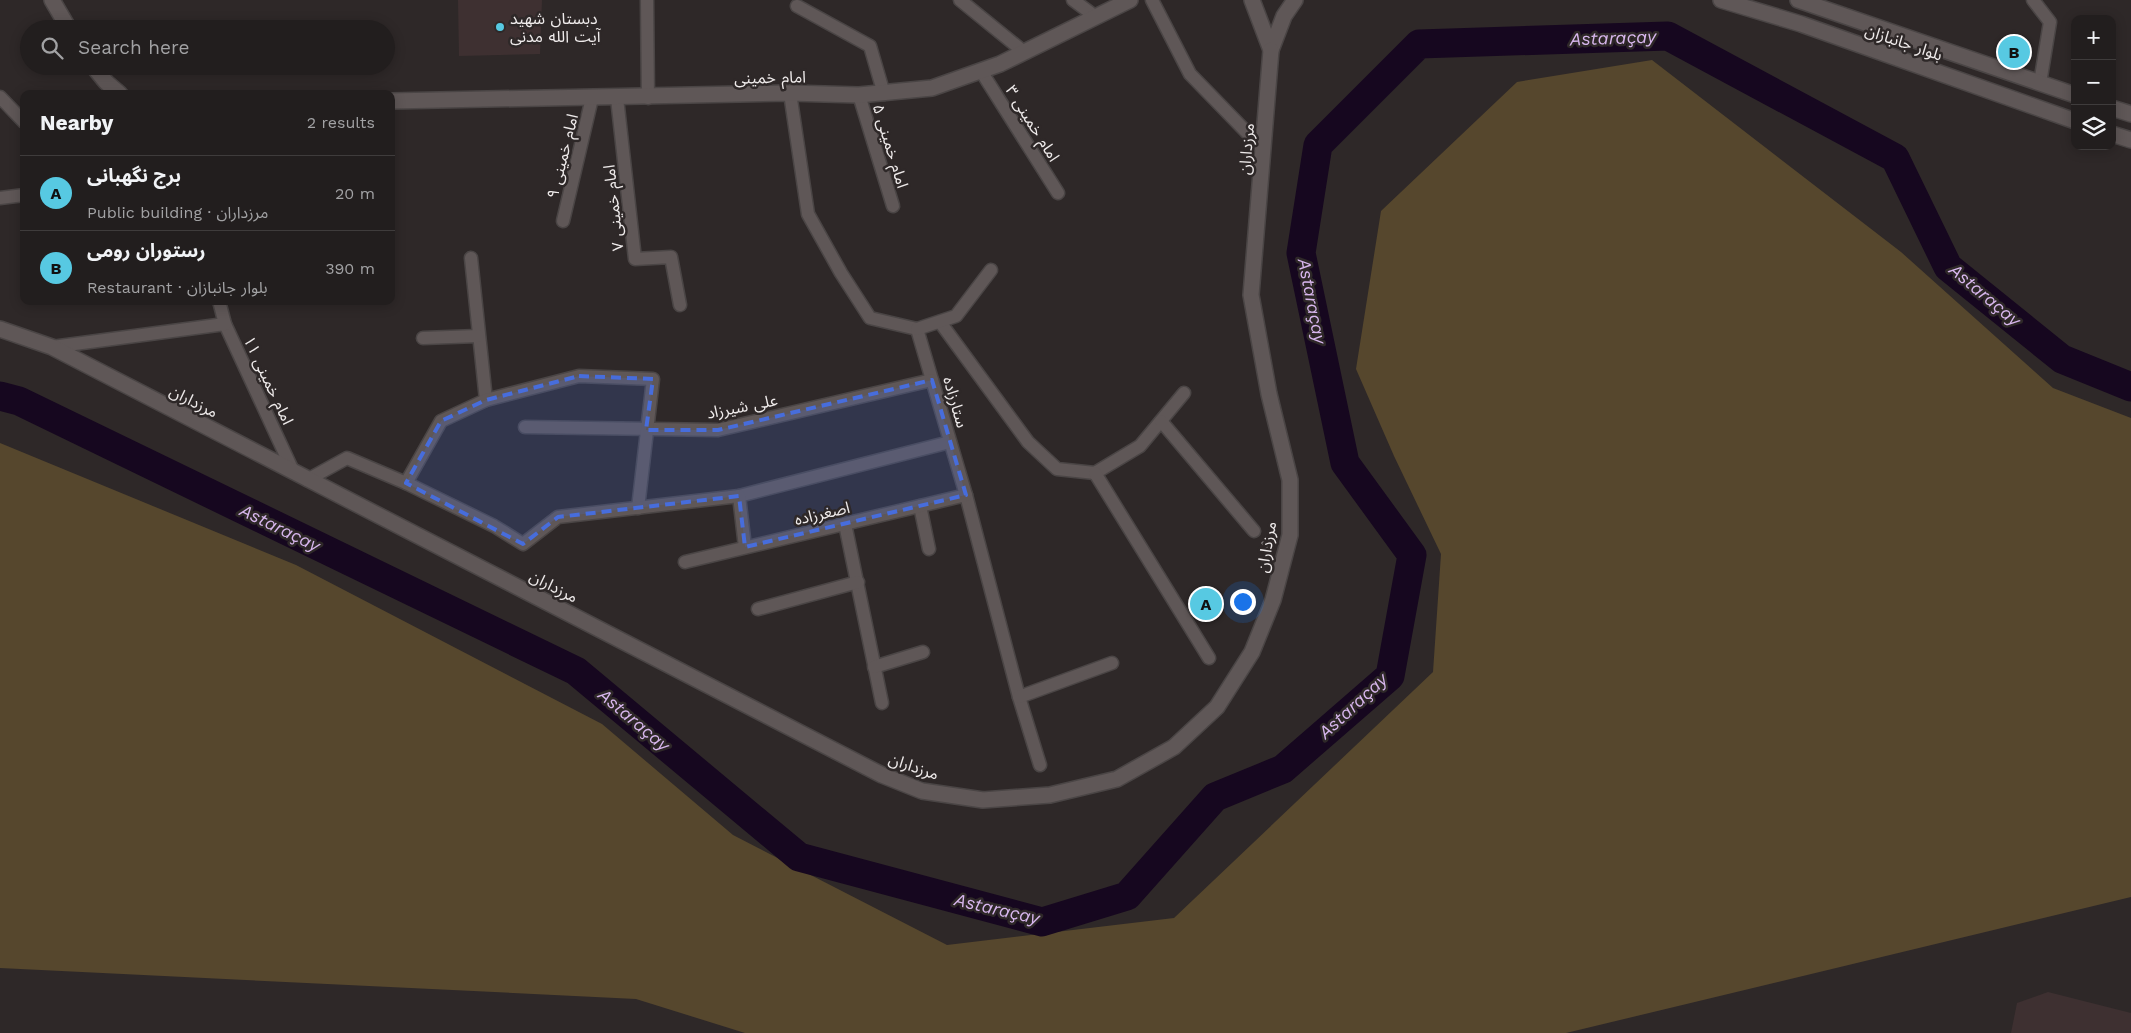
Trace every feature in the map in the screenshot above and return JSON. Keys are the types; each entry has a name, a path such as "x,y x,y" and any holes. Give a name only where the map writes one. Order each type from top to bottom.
{"street":[{"path":"52,0 64,20"},
{"path":"647,0 648,98"},
{"path":"960,0 1024,52"},
{"path":"1073,0 1096,16"},
{"name":"امام خمینی","path":"395,101 648,98 790,93 859,95 932,88 1024,52 1130,0"},
{"path":"1152,0 1190,74 1263,149"},
{"name":"مرزداران","path":"1252,0 1271,50"},
{"name":"مرزداران","path":"0,329 52,347 882,775 922,791 983,800 1050,795 1117,779 1174,746 1216,707 1252,652 1274,600 1290,535 1290,480 1269,394 1252,294 1271,50 1284,16 1295,0"},
{"name":"بلوار جانبازان","path":"1721,0 1801,24 2071,119"},
{"name":"بلوار جانبازان","path":"1798,0 2071,94"},
{"path":"2033,0 2050,22 2040,83"},
{"path":"797,6 870,46 884,94"},
{"name":"امام خمینی ۳","path":"981,70 1058,193"},
{"path":"100,75 115,90"},
{"path":"790,93 808,214 841,273 870,318 917,329 956,316 991,270"},
{"name":"امام خمینی ۵","path":"859,95 893,206"},
{"path":"0,97 20,118"},
{"name":"امام خمینی ۹","path":"563,220 592,98"},
{"name":"امام خمینی ۷","path":"617,98 635,259 671,257 680,305"},
{"path":"2116,109 2131,114"},
{"path":"2116,135 2131,140"},
{"path":"0,198 20,196"},
{"path":"471,258 486,400"},
{"name":"امام خمینی ۱۱","path":"220,305 225,324 294,472"},
{"path":"940,322 1035,448 1056,469 1095,473 1140,446 1184,393"},
{"path":"52,347 225,324"},
{"name":"ستارزاده","path":"917,329 966,495 1019,698 1040,766"},
{"path":"423,338 478,336"},
{"path":"406,483 441,420 486,400 580,376 653,379 638,508"},
{"name":"علی شیرزاد","path":"525,427 718,430 932,380"},
{"path":"1161,421 1254,531"},
{"path":"308,480 346,458 406,483 494,526 523,544 558,518 740,496 950,442"},
{"path":"1095,473 1210,658"},
{"name":"اصغرزاده","path":"685,562 966,495"},
{"path":"740,496 745,547"},
{"path":"920,506 929,549"},
{"path":"845,524 882,703"},
{"path":"758,610 858,582"},
{"path":"874,667 923,652"},
{"path":"1019,698 1112,663"}],"path":[{"path":"1254,531 1282,566"}],"highlighted area":[{"path":"579,376 653,379 646,430 718,430 932,380 966,495 745,547 739,496 558,517 523,544 406,483 441,421 486,400"}],"shaded area":[{"name":"دبستان شهید آیت الله مدنی","path":"458,0 542,0 540,54 459,56"},
{"path":"1652,60 1901,252 2053,388 2131,418 2131,897 1566,1033 745,1033 636,999 0,968 0,443 296,565 602,724 733,835 947,945 1174,918 1433,672 1441,554 1394,456 1356,369 1381,211 1517,82"},
{"path":"2048,992 2131,1013 2131,1033 2011,1033 2017,1003"}],"waterway":[{"name":"Astaraçay","path":"0,396 19,401 576,671 799,857 1042,922 1127,896 1215,797 1283,769 1390,676 1412,555 1345,463 1301,253 1318,145 1419,44 1668,36 1895,158 1948,267 2062,359 2131,387"}],"place":[{"name":"دبستان شهید آیت الله مدنی","path":"500,27"},
{"name":"رستوران رومی","path":"2014,52"},
{"name":"برج نگهبانی","path":"1206,604"}]}
